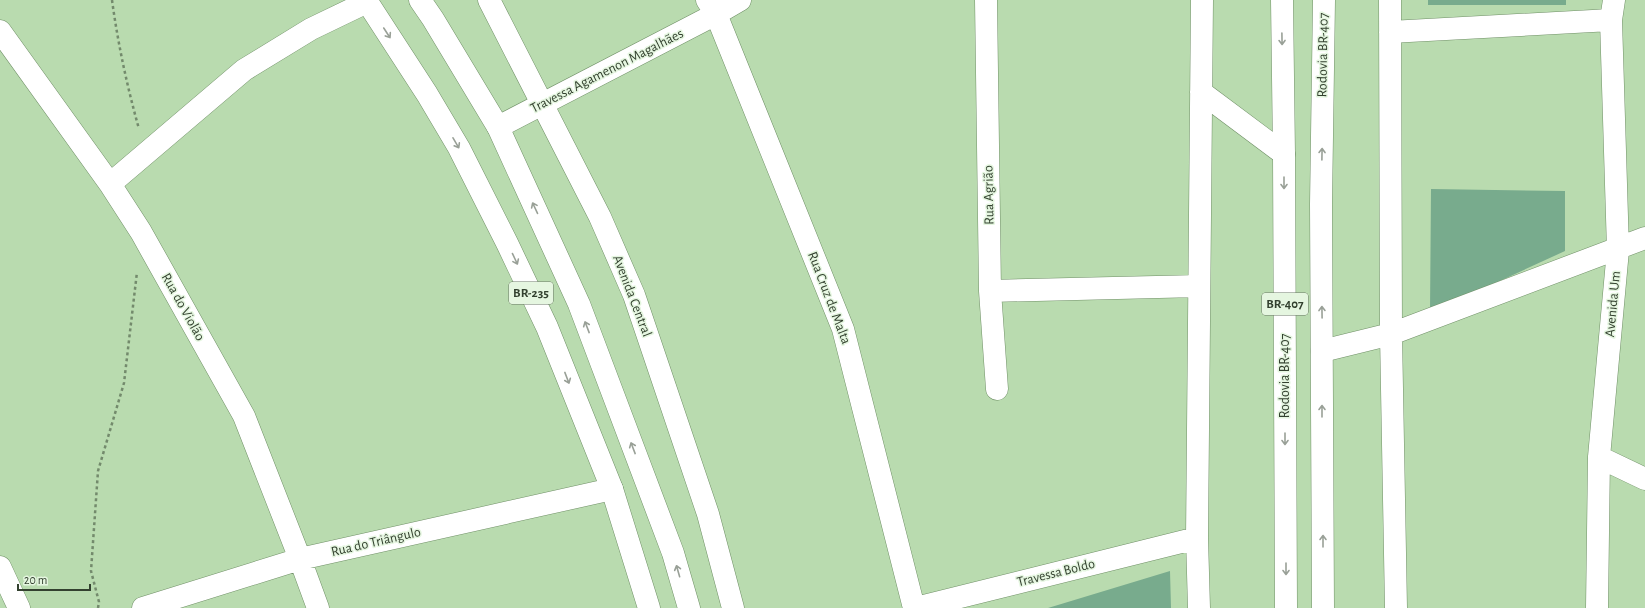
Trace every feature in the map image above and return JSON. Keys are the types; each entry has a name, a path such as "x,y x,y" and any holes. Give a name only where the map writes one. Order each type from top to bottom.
{"main road":[{"name":"BR-235","path":"420,0 498,127 579,304 673,553 689,608"},
{"name":"Avenida Central","path":"489,0 600,217 634,295 708,514 733,608"},
{"name":"Travessa Agamenon Magalhães","path":"498,127 542,104 712,7 740,0"},
{"name":"Rua Agrião","path":"986,0 990,291 996,389"},
{"path":"1199,608 1197,538 1202,0"},
{"name":"Rodovia BR-407","path":"1282,0 1286,608"},
{"name":"Rodovia BR-407","path":"1322,351 1321,204 1324,0"},
{"path":"1390,0 1391,334 1396,608"},
{"path":"110,184 244,70 311,29 367,1"},
{"name":"BR-235","path":"367,1 427,94 459,148 547,327 612,489 649,608"},
{"name":"Rua Cruz de Malta","path":"712,7 843,329 915,608"},
{"path":"1390,32 1613,10"},
{"name":"Avenida Um","path":"1597,608 1600,457 1618,250 1613,10"},
{"name":"Rua do Violão","path":"0,31 110,184 141,232 244,416 318,608"},
{"path":"1202,92 1284,154"},
{"path":"1322,351 1391,334 1618,250 1645,238"},
{"path":"990,291 1199,286"},
{"name":"BR-407","path":"1322,351 1323,608"},
{"path":"1600,457 1645,479"},
{"name":"Rua do Triângulo","path":"143,608 300,559 612,489"},
{"name":"Travessa Boldo","path":"915,608 1197,538"},
{"path":"0,566 19,608"}],"path":[{"path":"112,0 117,40 146,154"},
{"path":"98,608 99,602 91,571 98,471 124,383 137,270"}],"building":[{"path":"1428,0 1566,0 1566,5 1428,5"},
{"path":"1431,189 1565,191 1565,251 1430,313"},
{"path":"1170,571 1171,608 1048,608"}]}
